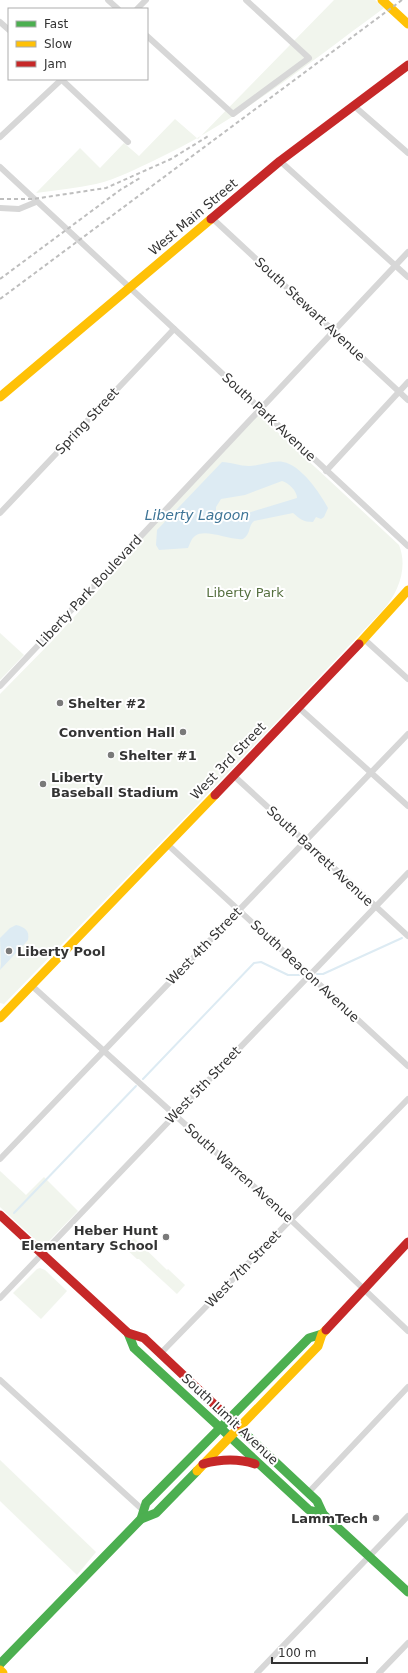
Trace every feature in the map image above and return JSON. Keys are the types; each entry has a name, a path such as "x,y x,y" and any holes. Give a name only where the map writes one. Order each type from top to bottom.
{"main road":[{"path":"384,2 408,24"},
{"name":"West Main Street","path":"0,397 280,161 408,64"},
{"name":"West 3rd Street","path":"0,1018 364,639 408,590"},
{"name":"South Limit Avenue","path":"0,1215 128,1333 144,1338 161,1353 308,1492 317,1501 323,1514 408,1592"},
{"path":"142,1515 156,1513 318,1346 322,1334 408,1242"},
{"name":"South Limit Avenue","path":"128,1333 134,1348 219,1428 309,1510 323,1514"},
{"path":"0,1664 142,1515 146,1503 228,1418 309,1338 322,1334"},
{"path":"202,1465 218,1460 236,1458 260,1465"},
{"path":"0,1670 3,1673"}],"street":[{"path":"108,0 117,8"},
{"path":"138,8 146,0"},
{"path":"148,37 233,114 309,58 246,0"},
{"path":"0,22 8,29"},
{"path":"0,137 61,80"},
{"path":"63,80 128,142"},
{"path":"353,105 408,153"},
{"path":"280,161 408,277"},
{"name":"South Park Avenue","path":"0,167 408,546"},
{"path":"0,208 19,209 36,202"},
{"name":"South Stewart Avenue","path":"212,218 408,400"},
{"name":"Liberty Park Boulevard","path":"0,686 408,252"},
{"name":"Spring Street","path":"0,513 174,329"},
{"path":"326,470 408,382"},
{"path":"364,639 408,679"},
{"path":"298,707 408,806"},
{"name":"West 4th Street","path":"0,1159 408,734"},
{"name":"South Barrett Avenue","path":"233,775 408,936"},
{"name":"South Beacon Avenue","path":"167,844 408,1066"},
{"name":"West 5th Street","path":"0,1298 408,873"},
{"name":"South Warren Avenue","path":"31,985 175,1114 408,1331"},
{"name":"West 7th Street","path":"161,1353 408,1099"},
{"path":"0,1380 142,1515"},
{"path":"308,1492 408,1387"},
{"path":"257,1673 408,1516"},
{"path":"379,1673 408,1643"}],"green space":[{"path":"334,0 375,0 384,8 273,90 202,135"},
{"path":"175,119 197,138 126,174 96,184 36,193 80,148 100,168 124,143 139,156"},
{"name":"Liberty Park","path":"259,415 399,545 403,562 400,579 394,595 383,610 202,800 4,1004 0,1003 0,694 53,640 136,549 145,534 255,417"},
{"path":"0,633 24,655 0,680"},
{"path":"0,1171 26,1195 44,1177 78,1211 47,1243 43,1245 0,1207"},
{"path":"134,1238 185,1285 177,1294 125,1248"},
{"path":"40,1268 45,1270 67,1291 41,1319 13,1293 37,1269"},
{"path":"0,1460 96,1552 77,1575 0,1501"}],"water":[{"name":"Liberty Lagoon","path":"222,462 249,466 271,462 283,462 290,464 309,480 328,508 324,517 321,519 316,517 313,522 302,520 293,513 254,521 246,537 243,539 205,533 199,534 192,539 188,548 159,550 156,545 157,530","holes":["282,481 294,490 297,498 241,515 221,516 216,511 216,507 221,499 245,495"]},
{"name":"Liberty Pool","path":"16,925 26,930 28,940 0,970 0,938 10,928"}],"waterway":[{"path":"317,974 323,974 402,938"},
{"path":"143,1079 254,963 261,962 288,975 303,975"},
{"path":"14,1213 136,1086"}],"railway":[{"path":"0,299 402,0"},
{"path":"0,199 33,199 106,188 171,159 210,135"},
{"path":"0,279 120,190 140,178"}],"traffic: fast":[{"path":"128,1333 134,1348 309,1510 323,1514"},
{"path":"141,1519 146,1503 309,1338 322,1334"},
{"path":"236,1425 317,1501 323,1514 408,1592"},
{"path":"0,1664 141,1519 156,1513 197,1471"}],"traffic: slow":[{"path":"382,0 408,24"},
{"path":"0,397 211,219"},
{"path":"359,644 408,590"},
{"path":"0,1018 215,795"},
{"path":"197,1471 318,1346 322,1334 326,1330"},
{"path":"0,1670 3,1673"}],"traffic: jam":[{"path":"211,219 280,161 408,65"},
{"path":"215,795 359,644"},
{"path":"0,1215 128,1333 144,1338 236,1425"},
{"path":"326,1330 408,1242"},
{"path":"203,1464 229,1460 255,1464"}],"place":[{"name":"Shelter #2","path":"60,703"},
{"name":"Convention Hall","path":"183,732"},
{"name":"Shelter #1","path":"111,755"},
{"name":"Liberty Baseball Stadium","path":"43,784"},
{"name":"Liberty Pool","path":"9,951"},
{"name":"Heber Hunt Elementary School","path":"166,1237"},
{"name":"LammTech","path":"376,1518"}]}
